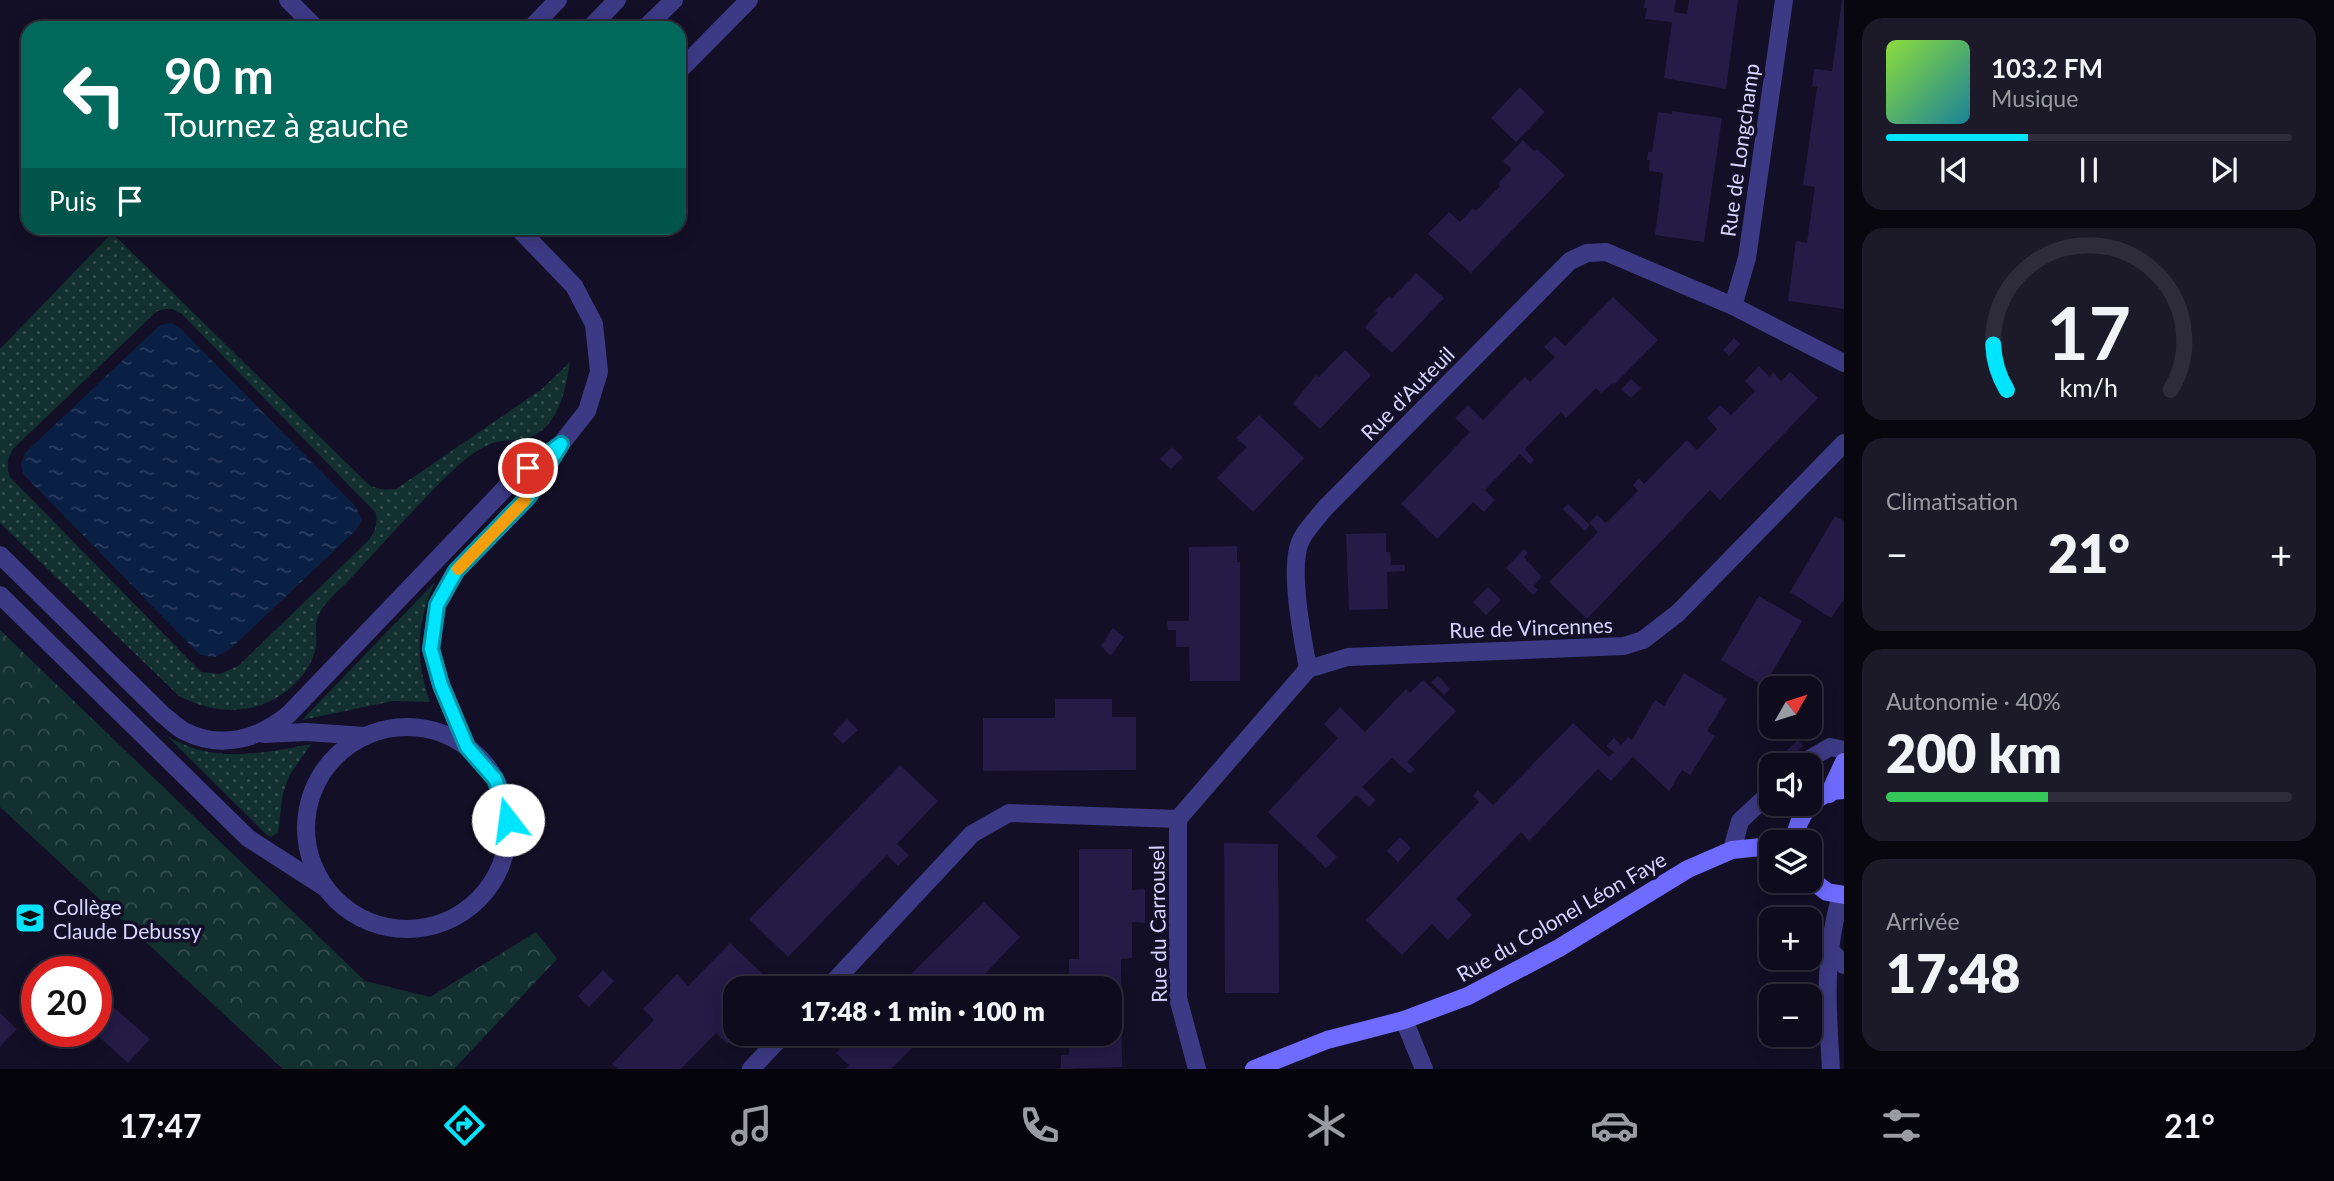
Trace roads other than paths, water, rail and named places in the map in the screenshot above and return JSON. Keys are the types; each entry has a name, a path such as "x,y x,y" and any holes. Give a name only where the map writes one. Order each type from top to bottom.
{"street":[{"path":"288,0 309,21"},
{"path":"597,21 617,0"},
{"path":"652,21 674,0"},
{"path":"686,64 749,0"},
{"name":"Rue de Longchamp","path":"1733,306 1747,258 1784,0"},
{"path":"537,21 552,2"},
{"path":"467,747 439,732 410,727 379,730 350,744 326,766 311,795 307,811 307,844 318,875 327,889 360,917 386,927 401,929 443,922 468,908 479,898 492,881 506,848 508,820 495,779 467,747 441,685 431,649 437,605 456,571 529,496 561,444 587,411 599,372 594,324 574,286 527,235"},
{"name":"Rue d'Auteuil","path":"1308,669 1296,606 1301,540 1326,507 1570,261 1587,253 1606,252 1733,306 1844,363"},
{"name":"Rue de Vincennes","path":"1308,669 1348,657 1624,646 1643,640 1678,612 1844,443"},
{"path":"0,555 162,714 184,731 203,738 242,740 275,726 289,714 512,481 561,444"},
{"path":"0,595 248,838 327,889"},
{"path":"839,976 972,835 1009,813 1178,818 1308,669"},
{"path":"259,734 306,732 365,736"},
{"path":"1820,753 1830,747 1844,750"},
{"path":"1796,830 1805,811 1820,797 1836,792 1844,762"},
{"path":"1732,850 1740,821 1759,803"},
{"name":"Rue du Carrousel","path":"1178,818 1178,998 1197,1069"},
{"name":"Rue du Colonel Léon Faye","path":"1254,1069 1327,1040 1404,1020 1468,996 1559,948 1688,869 1732,850 1759,847"},
{"path":"1822,888 1842,895 1829,949 1826,1000 1831,1069"},
{"path":"1829,949 1844,965"},
{"path":"1404,1020 1424,1069"},
{"path":"751,1069 773,1046"}],"water":[{"path":"171,323 180,328 356,507 362,520 355,531 229,650 215,657 200,655 23,474 21,463 25,453 160,325"}],"place":[{"name":"Collège Claude Debussy","path":"30,918"}]}
